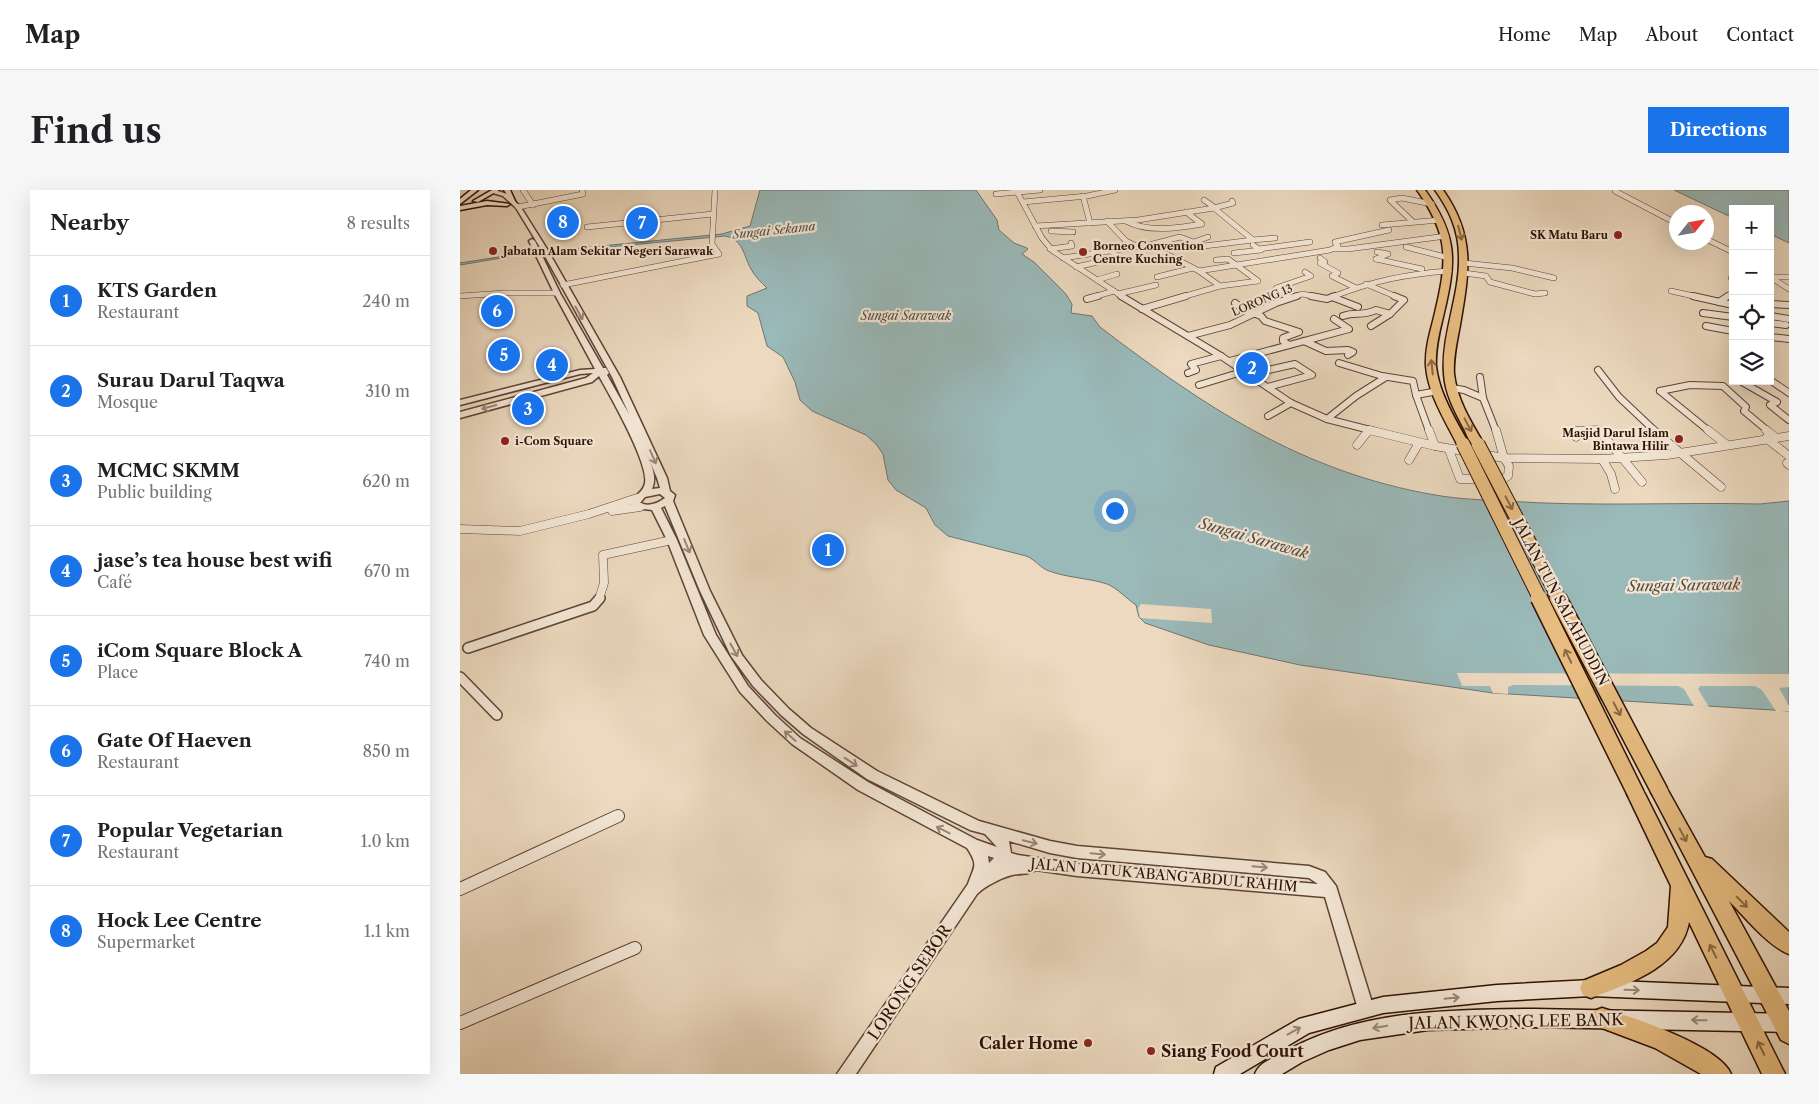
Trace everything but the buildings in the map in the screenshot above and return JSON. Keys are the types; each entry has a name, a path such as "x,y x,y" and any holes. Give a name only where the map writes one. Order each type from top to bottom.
{"highway":[{"path":"1421,190 1433,192 1438,190"},
{"name":"JALAN TUN SALAHUDDIN","path":"1421,190 1432,204 1440,220 1446,236 1449,258 1449,271 1431,356 1432,374 1456,447 1636,794 1774,1074"},
{"name":"JALAN TUN SALAHUDDIN","path":"1438,190 1453,210 1461,236 1464,268 1449,357 1452,388 1457,404 1660,792 1695,856 1779,996 1787,1026"},
{"path":"1695,856 1789,945"},
{"path":"1591,988 1651,960 1669,944 1678,927 1680,886"},
{"path":"1602,1018 1635,1029 1666,1043 1693,1056 1720,1074"}],"main road":[{"path":"460,208 487,202 513,205 507,190"},
{"path":"460,202 479,191 494,192"},
{"path":"460,208 494,192"},
{"name":"JALAN KWONG LEE BANK","path":"1223,1074 1305,1025 1383,1005 1497,993 1591,988 1779,996"},
{"name":"JALAN KWONG LEE BANK","path":"1264,1074 1309,1048 1384,1025 1443,1020 1602,1018 1748,1021 1787,1026"}],"street":[{"path":"523,190 533,205"},
{"path":"565,190 570,197"},
{"path":"574,190 578,195"},
{"path":"513,205 533,205 584,194 582,191 590,190"},
{"path":"563,285 719,254 713,248 715,190"},
{"path":"996,194 1040,190"},
{"path":"1023,203 1115,190"},
{"path":"1016,191 1038,233 1050,249 1116,293 1230,361 1291,402 1327,418 1419,443 1456,447 1504,458 1602,459 1680,454 1766,438 1789,436"},
{"path":"1609,191 1615,191 1669,219"},
{"name":"JALAN DATUK ABANG ABDUL RAHIM","path":"494,192 505,195 513,205 541,253 553,285 630,424 650,474 650,483 641,500"},
{"path":"1023,203 1056,196"},
{"path":"1083,196 1090,222"},
{"path":"1412,221 1403,212 1399,211 1390,200 1402,198 1432,204"},
{"path":"1204,200 1245,234 1264,253 1262,255 1268,259"},
{"path":"1038,233 1090,222 1126,221 1214,208 1231,205 1233,204 1232,201"},
{"path":"1023,203 1046,205"},
{"name":"JALAN DATUK ABANG ABDUL RAHIM","path":"513,205 522,223 563,285 616,377 624,398 648,444 705,591 737,656 757,683 785,712 807,731 872,775 985,829 1050,847 1077,852 1309,872 1320,876 1329,886 1330,891 1043,866 1004,857 972,844 912,814 848,776 796,741 766,714 744,689 710,635 672,540 655,506"},
{"path":"587,224 713,212"},
{"path":"1126,221 1139,228 1168,226 1175,228 1202,224 1186,212"},
{"path":"1162,216 1171,221"},
{"path":"1334,249 1338,246 1335,242 1389,230 1382,225 1440,220"},
{"path":"1107,221 1126,241 1138,247"},
{"path":"1038,233 1073,232"},
{"path":"1241,242 1235,237 1245,234"},
{"path":"1157,277 1196,269 1334,249 1348,249 1446,236"},
{"path":"1063,258 1150,245 1180,237 1204,246 1253,242 1275,238"},
{"path":"1194,242 1208,237"},
{"path":"1234,253 1310,242"},
{"path":"1050,249 1072,246 1072,243"},
{"path":"1714,243 1729,250"},
{"path":"1150,245 1196,269 1220,286"},
{"path":"1406,247 1449,258"},
{"path":"1111,250 1123,261"},
{"path":"1377,252 1388,254 1376,259 1428,271 1449,271"},
{"path":"1142,309 1220,286 1258,281 1226,258 1216,260"},
{"path":"1320,258 1324,262 1320,263 1338,273 1332,276 1356,288"},
{"path":"1076,267 1098,262"},
{"path":"1464,268 1512,268 1554,278"},
{"path":"1464,268 1486,276 1490,282 1535,294 1545,292"},
{"name":"LORONG 13","path":"1188,336 1230,324 1289,298 1306,294 1324,299 1366,284 1428,271"},
{"path":"1289,298 1276,288 1311,276 1305,272"},
{"path":"1097,280 1117,274"},
{"path":"1774,279 1789,277"},
{"path":"1774,280 1789,289"},
{"path":"1366,284 1404,300 1390,314 1371,326"},
{"path":"531,292 553,285"},
{"path":"1087,298 1156,285"},
{"path":"1671,291 1729,304"},
{"path":"460,296 531,292 570,297"},
{"path":"1719,302 1729,296"},
{"path":"1332,297 1358,308"},
{"path":"1235,303 1252,314 1261,316 1265,321 1299,332 1283,338 1283,341 1289,345"},
{"path":"1774,304 1789,305"},
{"path":"1343,316 1351,312 1365,315 1376,310 1390,314"},
{"path":"1703,312 1729,316"},
{"path":"1774,317 1789,320"},
{"path":"1230,361 1349,329 1334,319"},
{"path":"1774,323 1789,325"},
{"path":"1706,326 1729,330"},
{"path":"1774,337 1789,339"},
{"path":"1304,341 1328,352 1347,349 1353,352 1348,355"},
{"path":"460,415 589,380 601,372 605,366 596,351 598,348"},
{"path":"564,375 580,367 591,355"},
{"path":"1188,373 1196,370 1191,364 1222,356"},
{"path":"1339,363 1386,377 1413,381 1416,395 1435,446"},
{"path":"1199,385 1294,364 1311,376 1268,387"},
{"path":"1598,370 1619,397 1680,454 1721,487"},
{"path":"460,403 564,375 588,371 601,372 610,376 624,398"},
{"path":"1327,418 1356,396 1386,377"},
{"path":"1456,447 1457,476 1464,480 1503,479 1508,476 1510,472 1483,398 1480,377"},
{"path":"548,380 560,382 560,385 553,390"},
{"path":"1774,383 1789,393"},
{"path":"568,386 590,385 603,387 612,392"},
{"path":"1727,445 1660,391 1690,385 1723,386 1746,407 1744,411 1775,437"},
{"path":"1747,385 1777,402 1770,405 1789,420"},
{"path":"1452,388 1464,390 1483,398"},
{"path":"1416,395 1438,391"},
{"path":"1268,416 1291,402"},
{"path":"1357,445 1369,430"},
{"path":"1576,437 1574,431 1599,430 1642,482"},
{"path":"1766,438 1789,456"},
{"path":"1409,460 1419,443"},
{"path":"1602,459 1615,489"},
{"path":"641,500 655,506 667,496"},
{"path":"460,529 520,531 641,500 667,496"},
{"path":"468,648 593,606 601,600 604,590 602,555 672,540"},
{"path":"460,678 497,715"},
{"path":"460,890 618,816"},
{"path":"972,890 1004,857 1004,845 985,829"},
{"path":"972,844 982,859 981,869 972,890"},
{"path":"972,890 1010,869 1043,866"},
{"name":"LORONG SEBOR","path":"846,1074 972,890"},
{"path":"1330,891 1366,1009"},
{"path":"460,1024 635,948"}],"water":[{"name":"Sungai Sarawak","path":"760,190 976,190 997,220 999,230 1014,243 1027,248 1022,254 1034,262 1066,294 1072,304 1071,313 1092,316 1100,327 1178,384 1257,432 1298,453 1341,470 1387,484 1435,495 1479,500 1538,503 1760,504 1789,501 1789,711 1493,693 1300,665 1209,645 1145,623 1139,617 1136,605 1107,584 1049,571 1026,556 948,536 935,525 926,508 896,490 888,480 883,454 876,444 866,435 812,411 800,400 795,382 783,357 767,346 758,313 747,306 747,296 767,288 753,272 742,249 731,238 725,236 513,256 460,265 460,263 511,255 722,234 750,226"},
{"path":"1674,190 1789,190 1789,243 1774,236 1774,205 1729,205 1729,216 1714,209 1714,205 1706,205"}],"pier":[{"path":"1141,604 1211,609 1212,623 1140,618 1138,609"},
{"path":"1457,673 1789,674 1789,687 1779,688 1789,706 1789,711 1776,711 1762,690 1755,686 1700,686 1698,689 1709,707 1694,706 1684,689 1678,686 1513,685 1508,687 1508,694 1493,693 1490,686 1462,686"}],"place":[{"name":"Hock Lee Centre","path":"563,222"},
{"name":"Popular Vegetarian","path":"642,223"},
{"name":"SK Matu Baru","path":"1618,235"},
{"name":"Jabatan Alam Sekitar Negeri Sarawak","path":"493,251"},
{"name":"Borneo Convention Centre Kuching","path":"1083,252"},
{"name":"Gate Of Haeven","path":"497,311"},
{"name":"iCom Square Block A","path":"504,355"},
{"name":"jase’s tea house best wifi","path":"552,365"},
{"name":"Surau Darul Taqwa","path":"1252,368"},
{"name":"MCMC SKMM","path":"528,409"},
{"name":"Masjid Darul Islam Bintawa Hilir","path":"1679,439"},
{"name":"i-Com Square","path":"505,441"},
{"name":"KTS Garden","path":"828,550"},
{"name":"Caler Home","path":"1088,1043"},
{"name":"Siang Food Court","path":"1151,1051"}],"water label":[{"name":"Sungai Sekama","path":"774,230"}]}
